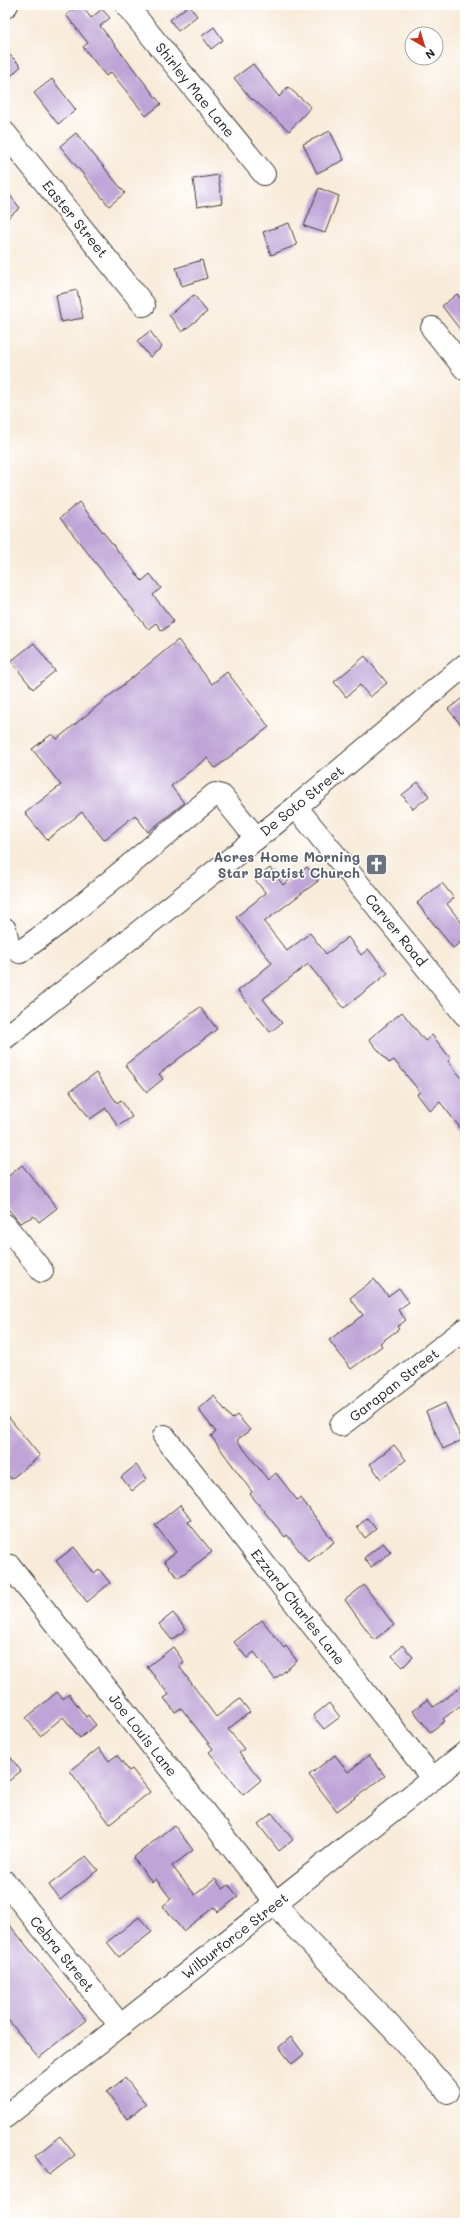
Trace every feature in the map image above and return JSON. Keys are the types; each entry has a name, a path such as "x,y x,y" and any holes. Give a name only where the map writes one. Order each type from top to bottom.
{"street":[{"name":"Shirley Mae Lane","path":"126,5 264,174"},
{"name":"Easter Street","path":"5,133 144,305"},
{"path":"432,328 465,369"},
{"name":"De Soto Street","path":"5,1038 296,807 465,664"},
{"path":"5,929 9,946 20,952 66,918 215,794 222,796 256,838"},
{"name":"Carver Road","path":"296,807 465,1015"},
{"path":"5,1225 42,1271"},
{"name":"Garapan Street","path":"341,1425 465,1329"},
{"name":"Ezzard Charles Lane","path":"164,1436 433,1779"},
{"name":"Joe Louis Lane","path":"10,1566 294,1926 396,2032 448,2092"},
{"name":"Wilburforce Street","path":"5,2117 120,2025 277,1904 465,1753"},
{"name":"Cebra Street","path":"5,1882 120,2025"}],"building":[{"path":"81,5 91,18 102,9 110,18 100,26 161,104 146,116 111,72 106,76 83,47 88,43 66,15"},
{"path":"189,5 197,16 178,31 170,20"},
{"path":"214,27 223,40 211,49 202,36"},
{"path":"5,50 21,66 11,76 5,70"},
{"path":"253,64 279,97 288,87 311,107 289,131 253,99 252,100 234,78"},
{"path":"52,79 76,110 58,124 34,93"},
{"path":"330,131 344,160 317,173 303,144"},
{"path":"76,133 125,193 109,206 60,146"},
{"path":"218,175 222,203 197,207 193,179"},
{"path":"319,188 339,196 325,233 304,226"},
{"path":"5,189 20,208 5,220"},
{"path":"289,223 297,245 271,255 263,232"},
{"path":"202,260 207,278 182,286 176,268"},
{"path":"77,290 83,318 61,322 56,295"},
{"path":"457,294 465,304 465,336 442,306"},
{"path":"194,295 207,312 182,332 169,315"},
{"path":"150,331 162,347 150,357 137,341"},
{"path":"79,502 142,581 150,574 161,588 153,595 174,621 162,631 156,623 148,629 60,518"},
{"path":"178,640 212,684 227,672 269,727 215,768 207,758 171,786 184,803 148,832 135,815 104,840 82,812 47,840 25,813 61,785 32,749 52,734 57,739"},
{"path":"34,643 55,671 33,689 11,661"},
{"path":"365,656 387,683 370,697 360,685 346,697 334,682"},
{"path":"465,696 465,730 448,709"},
{"path":"418,782 429,796 413,809 402,795"},
{"path":"307,867 318,881 264,922 287,951 310,933 326,954 348,937 361,955 368,949 388,973 344,1008 308,964 263,999 282,1023 270,1032 238,991 272,963 236,917 266,893 255,880 270,868 283,885"},
{"path":"442,883 454,898 447,904 465,927 465,939 453,948 417,903"},
{"path":"200,1007 217,1029 159,1074 163,1079 147,1092 125,1065"},
{"path":"402,1012 425,1041 432,1035 451,1059 448,1061 465,1082 465,1134 440,1102 430,1111 417,1094 420,1092 394,1060 389,1063 369,1039"},
{"path":"96,1073 117,1103 121,1100 132,1117 118,1126 106,1108 90,1119 70,1091"},
{"path":"22,1165 57,1208 39,1222 34,1216 20,1223 5,1205 5,1179"},
{"path":"374,1279 388,1296 399,1288 409,1302 398,1310 406,1320 397,1327 399,1329 380,1343 382,1346 351,1369 329,1340 363,1315 350,1298"},
{"path":"214,1396 232,1419 237,1415 250,1430 237,1440 268,1480 276,1473 297,1500 301,1498 334,1542 308,1562 287,1535 285,1537 250,1494 252,1492 211,1436 216,1432 198,1409"},
{"path":"445,1403 462,1440 443,1449 426,1412"},
{"path":"5,1413 40,1456 11,1479 5,1471"},
{"path":"394,1445 406,1460 381,1479 370,1464"},
{"path":"136,1465 147,1479 132,1491 121,1477"},
{"path":"180,1505 191,1520 188,1522 212,1552 178,1578 164,1561 176,1552 155,1525"},
{"path":"367,1518 376,1529 365,1538 357,1527"},
{"path":"383,1543 391,1552 371,1567 364,1558"},
{"path":"74,1547 94,1573 99,1569 110,1583 87,1602 56,1561"},
{"path":"364,1585 394,1625 374,1640 345,1600"},
{"path":"173,1613 186,1629 172,1640 159,1624"},
{"path":"262,1620 284,1648 286,1646 297,1661 275,1679 254,1652 247,1658 234,1642"},
{"path":"402,1645 413,1657 403,1667 392,1656"},
{"path":"173,1647 184,1662 179,1666 216,1717 240,1699 250,1712 228,1729 244,1749 239,1753 261,1780 243,1795 209,1752 213,1749 181,1708 175,1712 164,1698 169,1695 147,1667"},
{"path":"465,1684 465,1702 443,1719 445,1721 430,1732 413,1710 428,1699 434,1707"},
{"path":"57,1692 63,1699 69,1694 86,1717 88,1715 96,1725 80,1738 63,1717 40,1736 26,1718"},
{"path":"329,1703 340,1717 324,1729 313,1716"},
{"path":"99,1748 109,1761 117,1755 129,1771 132,1769 150,1792 110,1824 70,1771"},
{"path":"5,1750 21,1771 5,1784"},
{"path":"335,1755 348,1772 369,1755 385,1776 337,1811 309,1775"},
{"path":"272,1813 293,1840 279,1851 258,1824"},
{"path":"174,1825 193,1850 172,1866 195,1895 215,1879 223,1889 229,1885 238,1897 218,1912 214,1907 183,1931 163,1906 171,1899 156,1879 152,1882 133,1858"},
{"path":"86,1856 98,1870 60,1900 49,1885"},
{"path":"139,1917 152,1932 119,1957 107,1942"},
{"path":"5,1919 86,2020 39,2058 5,2016"},
{"path":"291,2037 304,2054 292,2064 279,2047"},
{"path":"125,2078 146,2104 127,2119 107,2092"},
{"path":"60,2136 75,2155 49,2175 35,2156"}],"place":[{"name":"Acres Home Morning Star Baptist Church","path":"376,865"}]}
